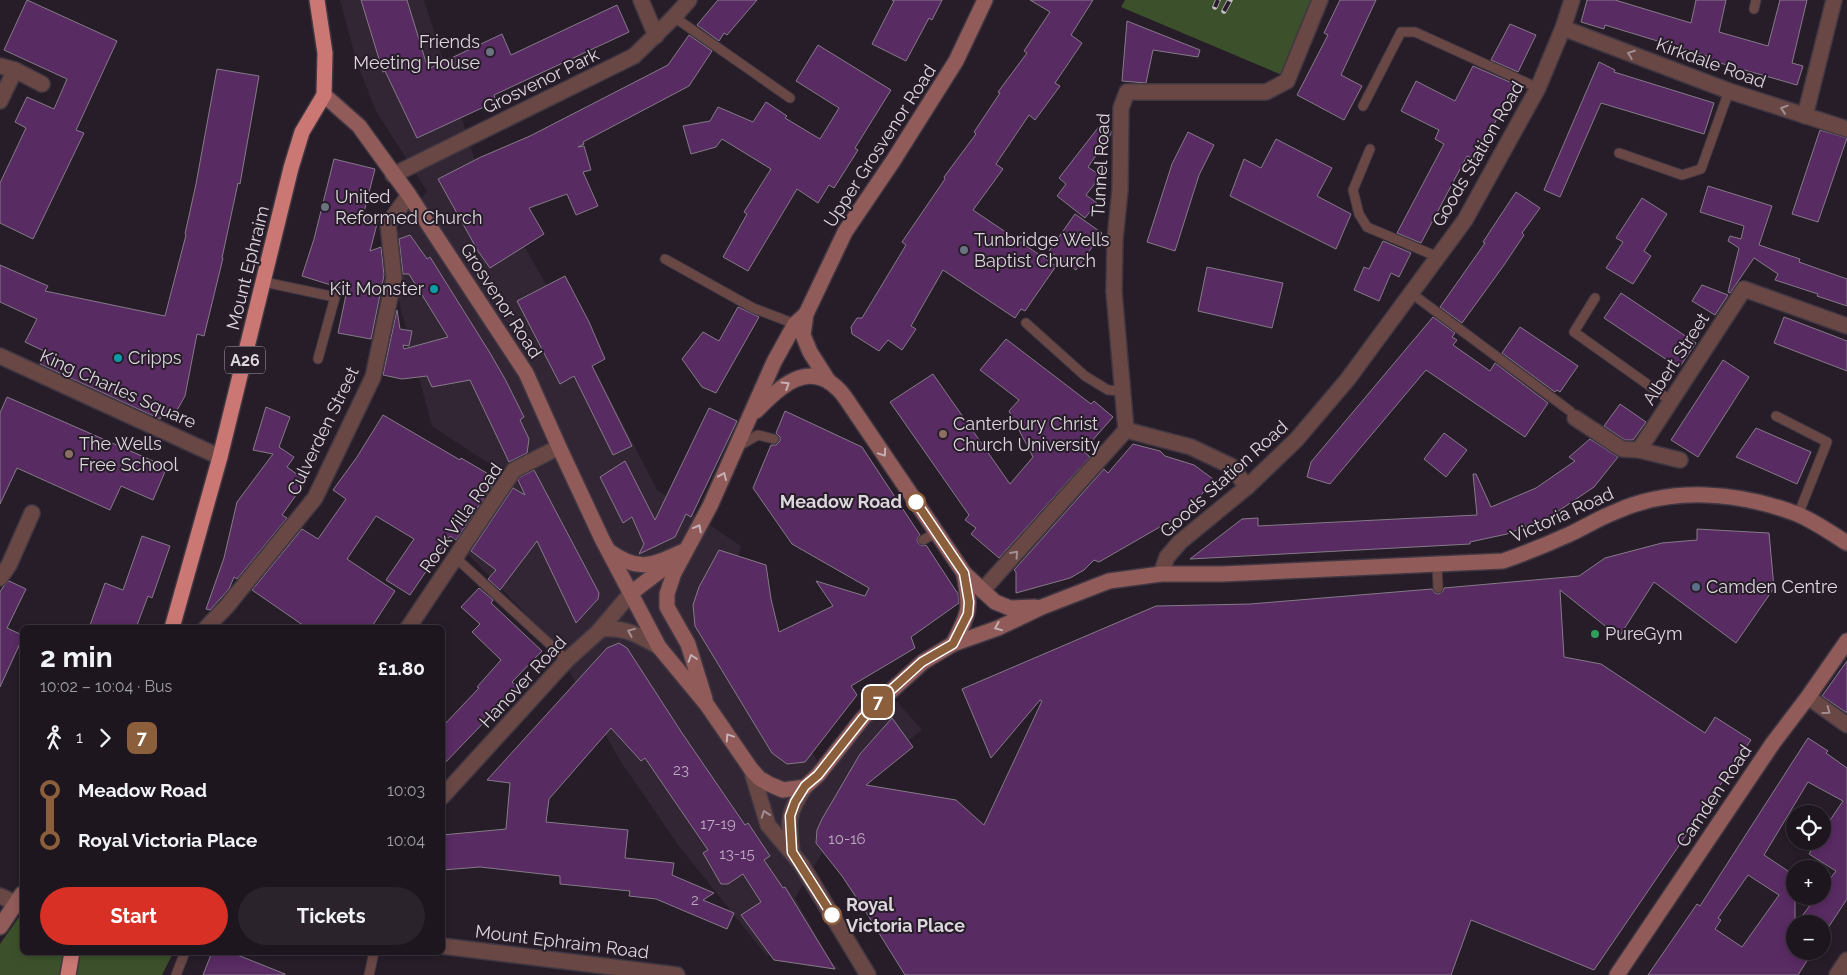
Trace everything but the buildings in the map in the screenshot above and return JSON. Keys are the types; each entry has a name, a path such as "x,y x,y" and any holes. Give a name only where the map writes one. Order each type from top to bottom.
{"highway":[{"name":"A26","path":"317,0 325,53 324,95"},
{"name":"Mount Ephraim","path":"173,625 220,457 302,132 324,95"},
{"path":"68,975 71,955"}],"street":[{"path":"641,0 656,36"},
{"name":"Grosvenor Park","path":"393,175 634,56 674,18 689,0"},
{"name":"Upper Grosvenor Road","path":"829,382 810,352 803,335 806,314 845,232 893,161 956,61 985,0"},
{"name":"Tunnel Road","path":"1126,430 1114,283 1115,239 1120,190 1121,108 1127,92 1266,92 1287,81 1320,0"},
{"name":"Goods Station Road","path":"1162,574 1167,557 1180,542 1247,487 1297,440 1348,379 1465,220 1538,88 1563,28 1572,0"},
{"path":"1805,116 1834,0"},
{"name":"Kirkdale Road","path":"1563,28 1728,91 1847,129"},
{"path":"0,66 15,70 42,84"},
{"path":"0,101 15,70"},
{"name":"Grosvenor Road","path":"324,95 359,126 409,195 526,372 608,551 659,646 707,705 759,778 783,790 805,786"},
{"name":"Culverden Street","path":"209,625 227,606 315,498 373,377 394,278 388,224 409,195"},
{"name":"Albert Street","path":"1639,450 1744,289 1847,326"},
{"name":"Upper Grosvenor Road","path":"631,593 686,550 710,506 774,362 795,324 806,314"},
{"name":"King Charles Square","path":"0,356 220,457"},
{"path":"749,417 781,387 791,381 810,376 820,377 829,382 839,390 850,405 964,573 995,602 1010,608 1042,607"},
{"path":"1573,414 1622,449 1639,450 1680,460"},
{"path":"982,591 1126,430 1191,447 1231,466 1247,487"},
{"name":"Rock Villa Road","path":"410,625 514,470 559,447"},
{"name":"Victoria Road","path":"1162,574 1222,574 1503,561 1572,534 1615,512 1647,500 1699,494 1748,500 1798,515 1847,542"},
{"path":"0,578 9,565 32,514"},
{"name":"Grosvenor Road","path":"686,550 674,573 667,594 667,607 688,644 707,705"},
{"path":"608,551 621,560 636,565 652,565 686,550"},
{"path":"953,644 968,614 969,602 964,573"},
{"path":"805,786 818,775 863,718 922,662 953,644 998,628 1042,607 1110,581 1162,574"},
{"name":"Hanover Road","path":"445,794 567,660 601,629 631,593"},
{"name":"Grosvenor Road","path":"601,629 624,629 659,646"},
{"name":"Camden Road","path":"1616,975 1773,743 1847,641"},
{"path":"1808,697 1847,726"},
{"name":"Grosvenor Road","path":"751,769 768,825 792,852 868,975"},
{"name":"Grosvenor Road","path":"792,852 790,816 795,802 805,786"},
{"path":"0,896 19,898 0,927"},
{"name":"Mount Ephraim Road","path":"445,946 677,975"},
{"path":"1837,975 1847,960"}],"lane":[{"path":"674,18 790,98"},
{"path":"1363,106 1401,32 1415,32 1538,88"},
{"path":"1619,153 1682,175 1700,169 1728,91"},
{"path":"1370,149 1353,190 1359,214 1367,227 1438,257"},
{"path":"665,259 753,308 795,324"},
{"path":"264,282 334,297 318,359"},
{"path":"1411,293 1573,414"},
{"path":"1595,298 1574,332 1671,401"},
{"path":"1026,323 1085,376 1108,390 1123,391"},
{"path":"1776,416 1827,442 1798,515"},
{"path":"736,447 758,435 774,439"},
{"path":"923,540 936,532"},
{"path":"456,558 567,660"},
{"path":"1437,564 1438,588"},
{"path":"176,975 184,955"},
{"path":"370,975 373,955"}],"shaded area":[{"path":"340,0 424,0 476,163 592,364 657,490 741,546 720,615 827,775 890,694 922,730 874,767 795,898 831,962 841,970 766,955 679,846 621,762 551,640 463,549 514,480 432,426 385,249 427,191 376,111 357,63"}],"green space":[{"path":"1125,0 1311,0 1282,75 1121,7"},
{"path":"20,916 20,955 172,955 162,975 0,975 0,944"}],"railway":[{"path":"1215,7 1218,0"},
{"path":"1224,11 1230,0"}],"bus line":[{"name":"7","path":"832,915 792,852 790,816 795,802 805,786 818,775 863,718 880,700 922,662 953,644 968,614 969,602 964,573 916,502"}],"place":[{"name":"Friends Meeting House","path":"490,52"},
{"name":"United Reformed Church","path":"325,207"},
{"name":"Tunbridge Wells Baptist Church","path":"964,250"},
{"name":"Kit Monster","path":"434,289"},
{"name":"Cripps","path":"118,358"},
{"name":"Canterbury Christ Church University","path":"943,434"},
{"name":"The Wells Free School","path":"69,454"},
{"name":"Meadow Road","path":"916,502"},
{"name":"Camden Centre","path":"1696,587"},
{"name":"PureGym","path":"1595,634"},
{"name":"Royal Victoria Place","path":"832,915"}]}
